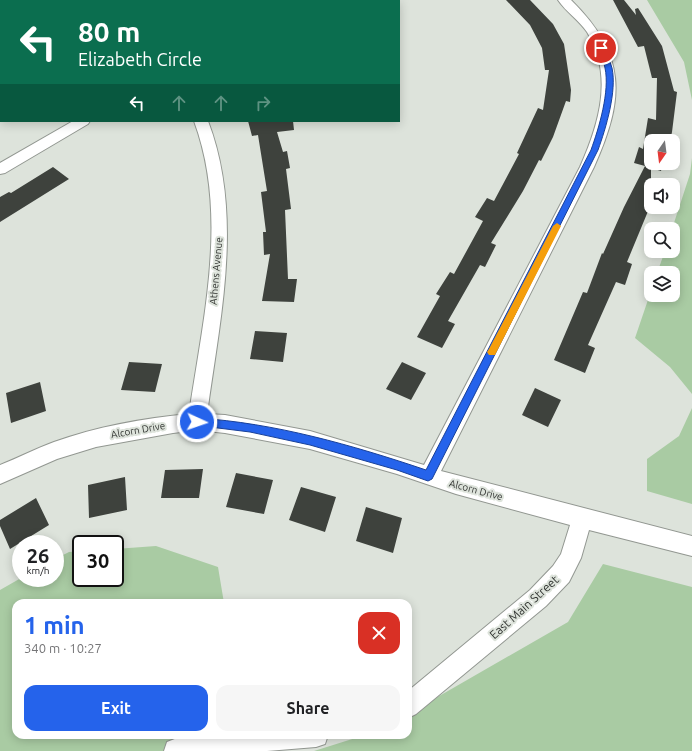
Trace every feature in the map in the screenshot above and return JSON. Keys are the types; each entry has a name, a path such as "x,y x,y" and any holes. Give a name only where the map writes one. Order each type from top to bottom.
{"street":[{"path":"428,476 587,167 595,150 603,126 610,83 608,68 592,31 564,0"},
{"path":"0,169 81,122"},
{"name":"Athens Avenue","path":"197,422 220,245 216,178 201,122"},
{"name":"Alcorn Drive","path":"0,474 54,451 96,438 173,424 197,422 225,424 310,440 397,465 456,485 582,518"},
{"path":"582,518 692,546"},
{"name":"East Main Street","path":"412,703 538,598 561,574 570,558 582,518"},
{"path":"176,751 190,745 266,739"}],"green space":[{"path":"647,0 692,0 692,100 684,62"},
{"path":"692,158 692,394 670,367 635,338 647,302 680,302 680,266 660,266 662,258 680,258 680,222 674,222 677,214 680,214 680,205 690,174"},
{"path":"692,408 692,504 647,491 647,459 679,436"},
{"path":"156,546 218,567 223,599 12,599 12,739 244,739 246,751 0,751 0,590 12,583 12,587 64,587 64,554 72,552 72,587 124,587 124,548"},
{"path":"603,564 692,587 692,751 314,751 352,739 412,739 412,712 568,622"}],"building":[{"path":"506,0 530,0 553,24 564,44 571,90 570,102 566,101 553,137 541,161 539,160 523,191 491,243 496,245 485,267 480,265 448,321 455,324 442,348 417,337 440,296 436,294 450,272 454,274 483,221 475,217 487,198 494,201 519,154 517,153 538,108 543,110 549,70 545,70 542,48 530,25"},
{"path":"613,0 624,0 636,15 635,9 638,8 662,46 674,91 677,92 672,134 645,134 648,118 656,120 657,78 652,78 644,46 638,47"},
{"path":"248,122 293,122 294,130 277,132 283,152 287,151 290,168 286,169 291,209 285,210 288,279 297,279 294,302 262,301 270,254 264,255 263,232 266,232 261,192 267,191 258,135 252,136"},
{"path":"644,143 644,166 634,163 639,147 643,149"},
{"path":"53,167 69,179 0,222 0,197 9,192 11,193"},
{"path":"644,168 644,170 651,170 651,178 644,178 644,214 647,214 627,262 632,264 625,285 616,282 588,345 595,348 585,373 554,360 583,292 587,293 602,253 603,254 624,207"},
{"path":"255,331 287,333 283,362 250,359"},
{"path":"129,362 162,364 155,392 121,390"},
{"path":"402,362 426,373 411,400 386,389"},
{"path":"40,382 46,411 11,423 6,393"},
{"path":"535,388 561,400 548,427 522,415"},
{"path":"203,469 199,498 161,498 165,470"},
{"path":"236,473 273,480 264,514 226,507"},
{"path":"125,477 127,510 89,518 88,485"},
{"path":"301,487 336,497 325,532 289,520"},
{"path":"36,498 49,525 33,535 12,535 12,548 10,549 0,526 0,520"},
{"path":"366,507 402,518 393,553 356,541"}],"slow traffic":[{"path":"492,352 557,226"}],"route":[{"path":"197,422 225,424 310,440 397,465 428,476 595,150 603,126 610,83 608,68 601,48"}]}
